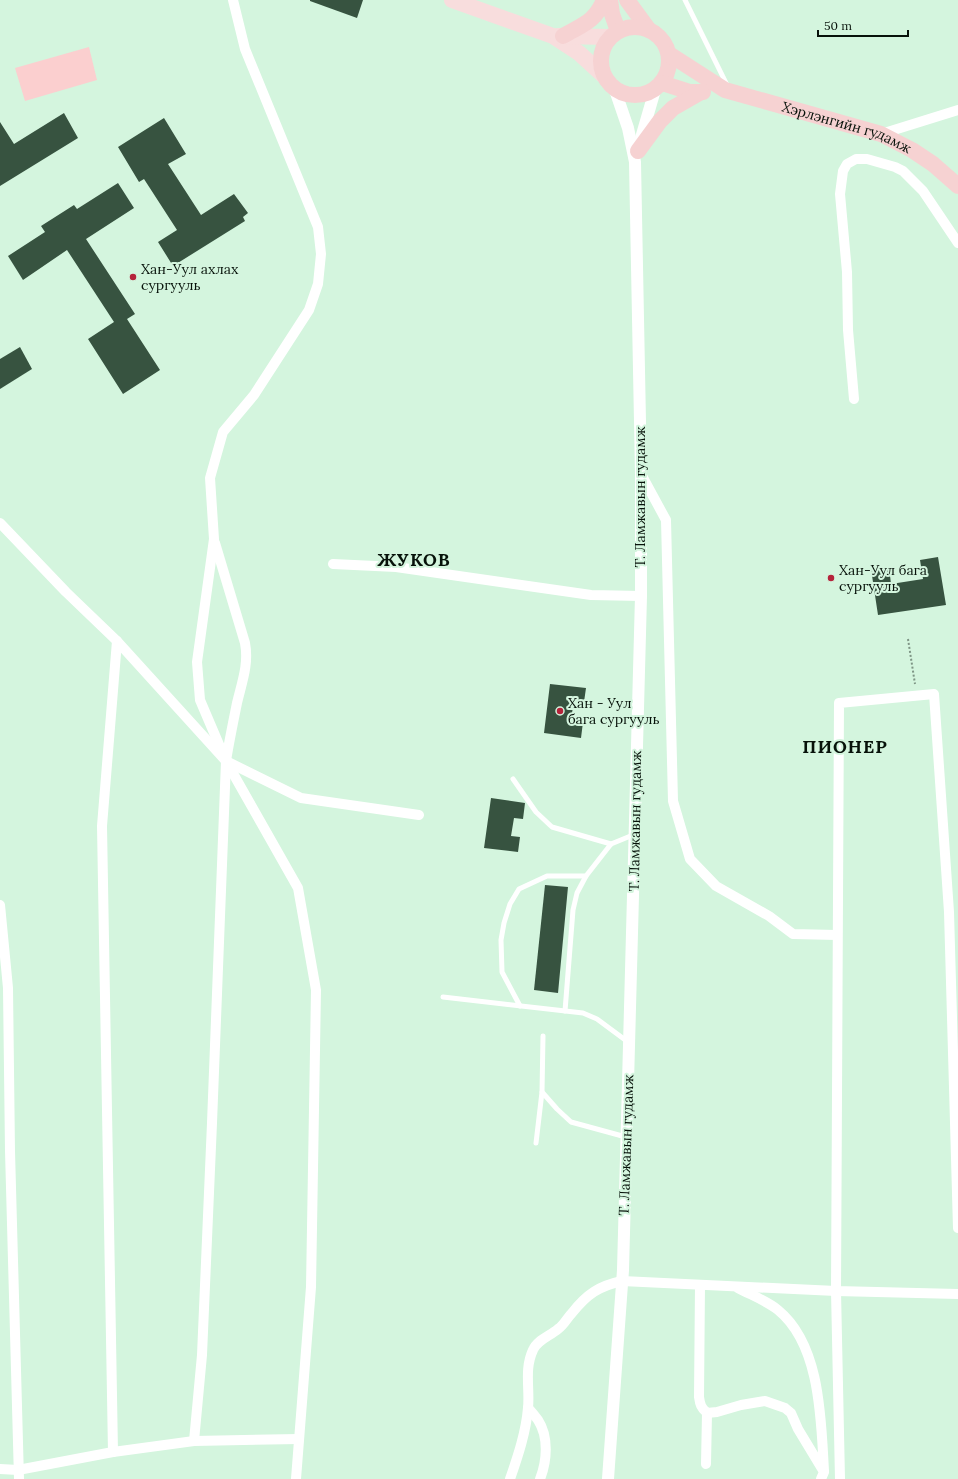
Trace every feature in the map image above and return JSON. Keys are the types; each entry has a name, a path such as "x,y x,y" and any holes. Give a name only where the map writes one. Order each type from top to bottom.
{"highway":[{"path":"558,36 590,22 599,11 604,0"},
{"path":"610,0 614,34"},
{"path":"627,0 650,30 665,44 669,54 668,69 659,86 646,94 635,96 624,94 615,90 607,83 603,74 601,55 604,46 614,34 629,27 639,27 650,30"},
{"name":"Хэрлэнгийн гудамж","path":"669,54 728,91 881,134 912,150 933,164 958,186"},
{"name":"Хэрлэнгийн гудамж","path":"659,86 690,92 728,91"},
{"path":"636,156 660,121 673,108 701,92"}],"main road":[{"path":"452,0 558,36 603,74"},
{"path":"558,36 614,34"}],"street":[{"path":"233,0 245,49 318,227 321,254 318,284 309,310 254,395 223,432 210,478 214,538 197,662 200,700 226,761 298,888 316,990 311,1287 296,1479"},
{"name":"Т. Ламжавын гудамж","path":"636,156 659,86"},
{"name":"Т. Ламжавын гудамж","path":"608,1479 622,1281 641,596 641,474 636,156 615,90"},
{"path":"881,134 958,110"},
{"path":"854,399 848,330 847,272 840,194 843,171 847,164 856,159 867,160 895,167 903,171 923,191 958,243"},
{"path":"641,474 666,520 674,801 690,859 716,886 769,916 793,934 838,935"},
{"path":"0,523 66,592 117,641 226,761 301,798 419,815"},
{"path":"194,1441 202,1355 226,761 246,669 247,654 245,642 214,538"},
{"path":"333,564 396,567 591,595 641,596"},
{"path":"113,1452 102,826 117,641"},
{"path":"840,1479 836,1291 839,703 934,694 950,912 958,1228"},
{"path":"0,905 8,988 10,1151 18,1474"},
{"path":"510,1479 524,1432 528,1408 527,1378 533,1350 543,1339 560,1328 586,1297 598,1288 622,1281 836,1291 958,1294"},
{"path":"700,1285 699,1397 700,1405 707,1413 706,1464"},
{"path":"736,1286 778,1310 794,1327 809,1358 821,1410 823,1477"},
{"path":"707,1413 765,1401 785,1408 790,1413 823,1477"},
{"path":"528,1408 539,1421 544,1433 546,1451 540,1479"},
{"path":"0,1469 18,1474 113,1452 194,1441 299,1439"}],"lane":[{"path":"685,0 728,91"},
{"path":"513,779 536,812 552,826 611,844"},
{"path":"565,1011 573,910 577,893 586,876 611,844 634,834"},
{"path":"520,1006 502,972 502,940 504,923 510,904 519,889 547,876 586,876"},
{"path":"443,997 583,1013 597,1019 629,1043"},
{"path":"536,1143 542,1092 543,1036"},
{"path":"542,1092 557,1109 572,1122 627,1138"}],"path":[{"path":"908,639 916,696"}],"shaded area":[{"path":"89,47 97,80 25,101 15,68"}],"building":[{"path":"310,0 363,0 357,18"},
{"path":"64,113 78,138 0,186 0,122 14,144"},
{"path":"164,118 186,154 168,164 201,215 234,194 248,213 243,217 245,221 173,266 158,242 177,230 144,179 139,182 118,147"},
{"path":"118,183 134,208 86,239 135,314 127,319 160,370 123,394 88,339 114,322 67,250 23,280 8,256 45,232 41,226 74,205 77,209"},
{"path":"20,347 32,369 0,389 0,359"},
{"path":"938,557 946,605 878,615 871,569 889,567 891,584 923,579 920,560"},
{"name":"Хан - Уул бага сургууль","path":"550,684 586,688 584,702 574,700 571,720 583,722 581,738 544,733"},
{"path":"491,798 525,803 523,819 514,818 511,836 520,837 518,852 484,848"},
{"path":"545,885 568,887 558,993 534,990"}],"place":[{"name":"Хан-Уул ахлах сургууль","path":"133,277"},
{"name":"Хан-Уул бага сургууль","path":"831,578"},
{"name":"Хан - Уул бага сургууль","path":"560,711"}],"district":[{"name":"ЖУКОВ","path":"414,560"},
{"name":"ПИОНЕР","path":"845,747"}]}
